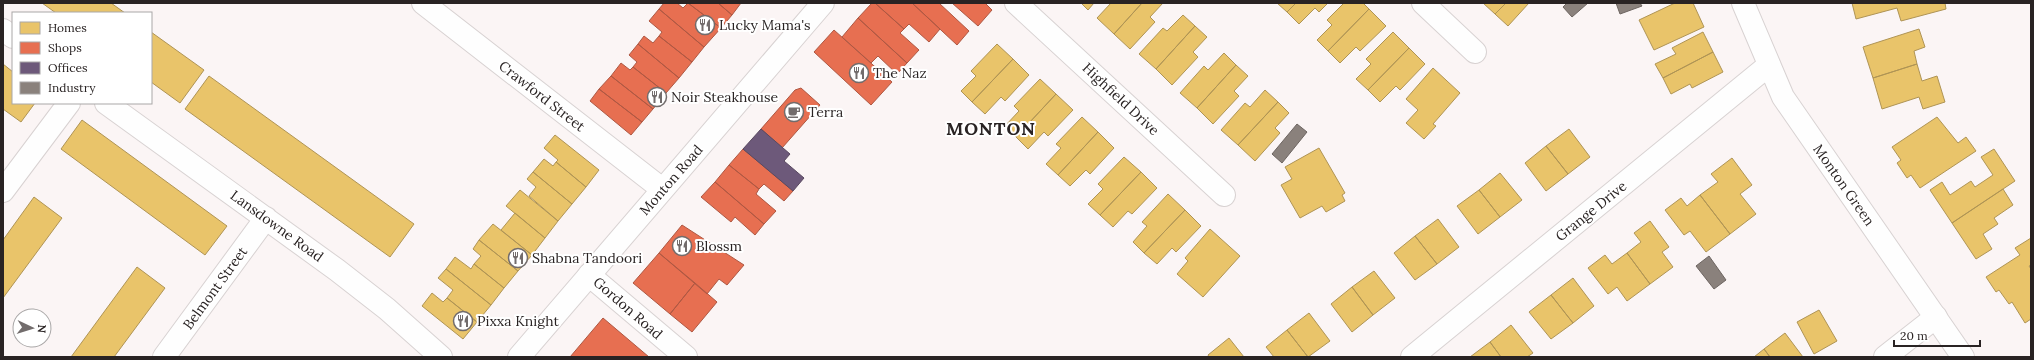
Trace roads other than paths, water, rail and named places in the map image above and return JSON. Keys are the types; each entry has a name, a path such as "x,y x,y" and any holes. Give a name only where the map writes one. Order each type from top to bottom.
{"street":[{"name":"Crawford Street","path":"423,3 662,189"},
{"name":"Monton Road","path":"519,357 823,3"},
{"name":"Highfield Drive","path":"1016,3 1224,195"},
{"path":"1423,3 1475,52"},
{"name":"Monton Green","path":"1743,3 1783,98 1963,357"},
{"path":"3,30 12,36"},
{"name":"Grange Drive","path":"1412,357 1769,65"},
{"path":"3,191 67,104"},
{"name":"Lansdowne Road","path":"107,104 266,218 387,309 441,357"},
{"name":"Belmont Street","path":"164,357 266,218"},
{"name":"Gordon Road","path":"589,275 686,357"},
{"path":"1885,357 1936,317"}],"place":[{"name":"Lucky Mama's","path":"705,25"},
{"name":"The Naz","path":"859,73"},
{"name":"Noir Steakhouse","path":"657,97"},
{"name":"Terra","path":"794,112"},
{"name":"Blossm","path":"682,246"},
{"name":"Shabna Tandoori","path":"518,258"},
{"name":"Pixxa Knight","path":"463,321"}],"district":[{"name":"MONTON","path":"991,129"}]}
